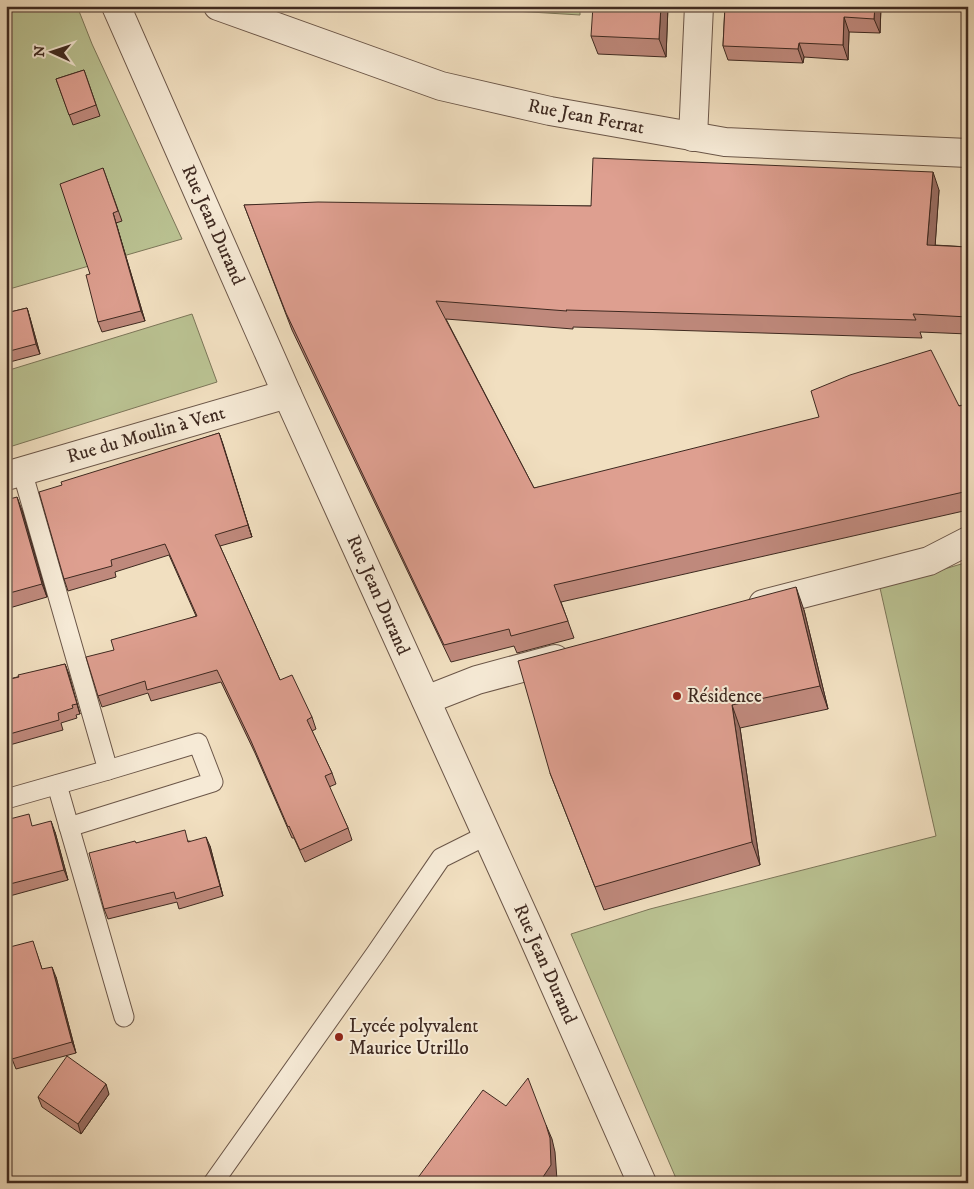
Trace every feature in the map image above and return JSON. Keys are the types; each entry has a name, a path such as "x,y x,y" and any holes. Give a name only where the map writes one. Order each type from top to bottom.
{"street":[{"name":"Rue Jean Durand","path":"116,6 287,394 642,1183"},
{"name":"Rue Jean Ferrat","path":"218,6 441,86 550,111 725,142 968,153"},
{"path":"693,137 699,6"},
{"name":"Rue du Moulin à Vent","path":"14,474 287,394"},
{"path":"740,610 929,561 968,541"},
{"path":"426,700 477,680 580,652"}],"lane":[{"path":"14,474 108,770"},
{"path":"6,799 198,743 213,782 69,827"},
{"path":"57,785 124,1017"},
{"path":"213,1183 441,858 487,835"}],"green space":[{"path":"6,6 77,6 92,44 182,239 6,290"},
{"path":"515,6 580,6 580,15 514,11"},
{"path":"192,314 217,382 6,448 6,371"},
{"path":"968,562 968,1183 678,1183 571,934 650,909 936,836 880,588"}],"building":[{"path":"593,6 661,6 659,39 591,36"},
{"path":"725,6 875,6 874,19 844,17 843,45 799,43 798,49 723,46"},
{"path":"84,70 96,105 69,115 56,79"},
{"path":"593,158 933,172 927,245 968,247 968,317 913,314 916,320 567,311 436,301 534,488 819,417 811,391 850,375 931,350 959,406 968,404 968,491 554,585 568,621 511,636 509,629 444,645 286,313 244,205 318,202 591,206"},
{"path":"103,168 118,211 113,213 141,311 98,322 86,275 90,274 60,184"},
{"path":"27,308 36,344 6,352 6,313"},
{"path":"219,433 248,525 215,535 280,680 292,675 312,717 307,720 332,773 325,776 348,828 300,850 217,670 147,690 145,681 98,696 86,657 114,650 111,640 197,616 165,544 111,560 112,566 64,579 39,492 62,485 61,482"},
{"path":"17,497 42,584 6,594 6,500"},
{"path":"796,587 820,686 732,705 752,842 595,887 550,773 518,661"},
{"path":"65,664 77,704 72,705 73,708 58,713 59,720 6,735 6,680 19,677 18,675"},
{"path":"29,814 32,826 51,821 64,870 6,885 6,820"},
{"path":"185,830 188,842 206,837 220,886 176,899 174,892 104,909 89,853"},
{"path":"33,941 42,969 52,967 72,1042 12,1059 6,1037 6,948"},
{"path":"67,1056 106,1084 78,1124 38,1097"},
{"path":"528,1078 550,1138 551,1165 539,1183 414,1183 483,1090 506,1106"}],"place":[{"name":"Résidence","path":"677,696"},
{"name":"Lycée polyvalent Maurice Utrillo","path":"339,1037"}]}
